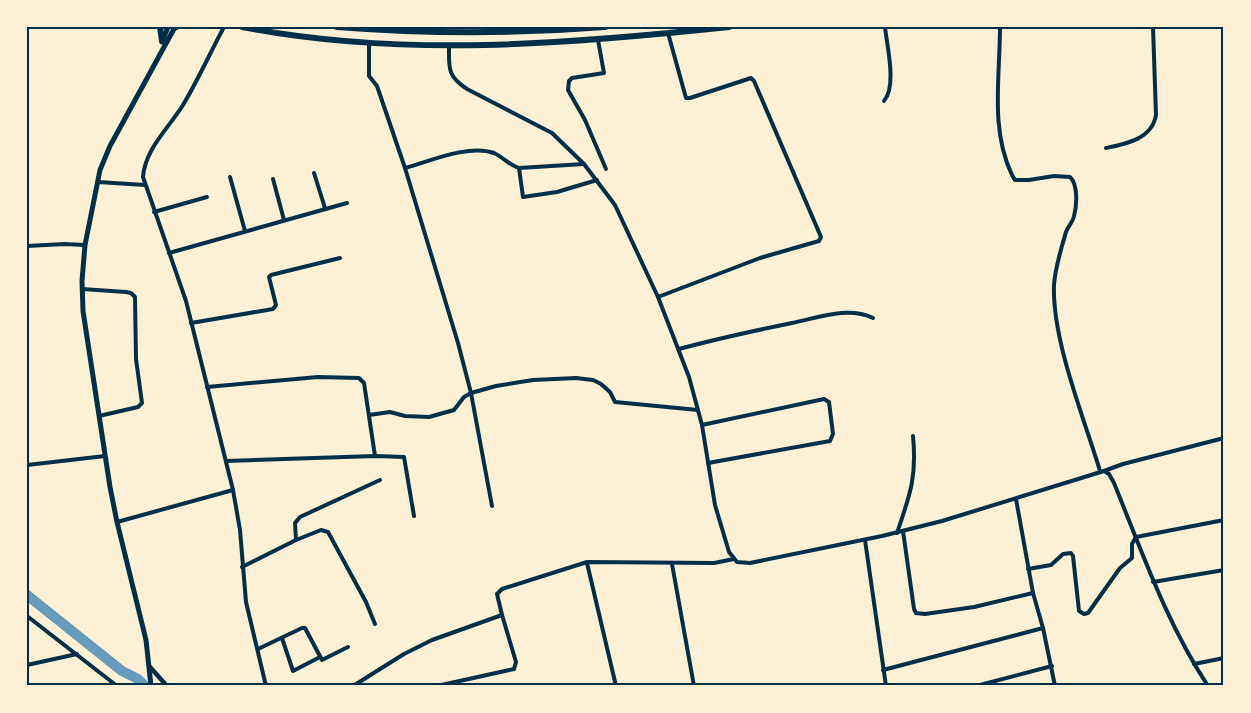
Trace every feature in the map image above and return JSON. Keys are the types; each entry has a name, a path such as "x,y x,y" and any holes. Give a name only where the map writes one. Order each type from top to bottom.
{"highway":[{"path":"160,27 162,41"},
{"path":"242,27 313,39 449,46 513,45 729,27"},
{"path":"337,27 437,30 605,27"}],"main road":[{"path":"156,60 162,41 173,27"},
{"path":"151,685 150,667 139,609 117,522 105,456 83,311 82,289 85,245 96,182 110,146 173,27"},
{"path":"150,667 167,686"}],"street":[{"path":"224,27 184,104 144,164 143,177 179,277 226,461 240,530 246,602 266,686"},
{"path":"884,101 888,97 891,84 885,27"},
{"path":"1000,27 998,118 1000,135 1012,176 1015,180 1022,181 1054,176 1070,177 1075,184 1075,214 1066,230 1055,273 1054,288 1059,330 1070,375 1102,471 1109,474 1114,483 1153,582 1194,664 1208,686"},
{"path":"1106,148 1140,138 1154,123 1156,115 1153,27"},
{"path":"658,297 760,258 819,241 821,237 754,81 751,78 686,98 668,33"},
{"path":"598,39 604,73 572,78 569,81 568,90 585,120 606,169"},
{"path":"369,43 369,76 377,86 405,168 458,343 471,393 492,506"},
{"path":"449,46 449,67 455,80 467,89 552,133 584,164 625,222 679,349 702,425 717,511 729,552 734,559 750,563 897,533 1016,499 1123,464 1224,438"},
{"path":"405,168 472,149 495,154 519,168 584,164"},
{"path":"519,168 523,197 557,192 597,180"},
{"path":"314,173 325,208"},
{"path":"230,177 245,231"},
{"path":"273,179 284,220"},
{"path":"96,182 145,185"},
{"path":"154,212 207,197"},
{"path":"169,253 347,203"},
{"path":"27,246 85,245"},
{"path":"191,323 273,309 276,305 269,277 271,275 339,258"},
{"path":"82,289 126,292 135,297 135,359 142,403 138,407 99,416"},
{"path":"679,349 827,315 855,313 873,318"},
{"path":"207,387 309,378 359,378 364,383 375,456"},
{"path":"369,415 390,412 405,416 438,416 454,410 464,397 471,393 512,382 585,379 601,384 610,392 615,402 698,410"},
{"path":"702,425 824,399 829,402 833,434 830,441 708,463"},
{"path":"897,533 914,480 913,436"},
{"path":"27,465 105,456"},
{"path":"226,461 404,457 414,516"},
{"path":"296,540 295,523 300,517 380,480"},
{"path":"117,522 233,490"},
{"path":"1016,499 1033,593 1055,686"},
{"path":"1028,569 1051,565 1063,554 1071,553 1079,611 1084,614 1088,613 1120,568 1132,558 1132,544 1136,537 1224,520"},
{"path":"242,567 296,540 321,530 328,532 366,602 375,624"},
{"path":"903,531 916,613 925,614 974,607 1033,593"},
{"path":"865,540 886,686"},
{"path":"436,686 514,669 516,662 502,615 497,594 499,591 587,562 672,564 714,563 734,559"},
{"path":"587,562 616,686"},
{"path":"672,564 693,686"},
{"path":"1153,582 1224,570"},
{"path":"353,686 404,654 432,640 502,615"},
{"path":"27,616 117,686"},
{"path":"258,649 305,628 321,660 348,646"},
{"path":"883,670 1043,628"},
{"path":"282,638 293,671 320,657"},
{"path":"27,665 77,654"},
{"path":"1194,664 1224,658"},
{"path":"976,686 1052,666"}],"waterway":[{"path":"27,595 122,671 138,679 145,686"}]}
